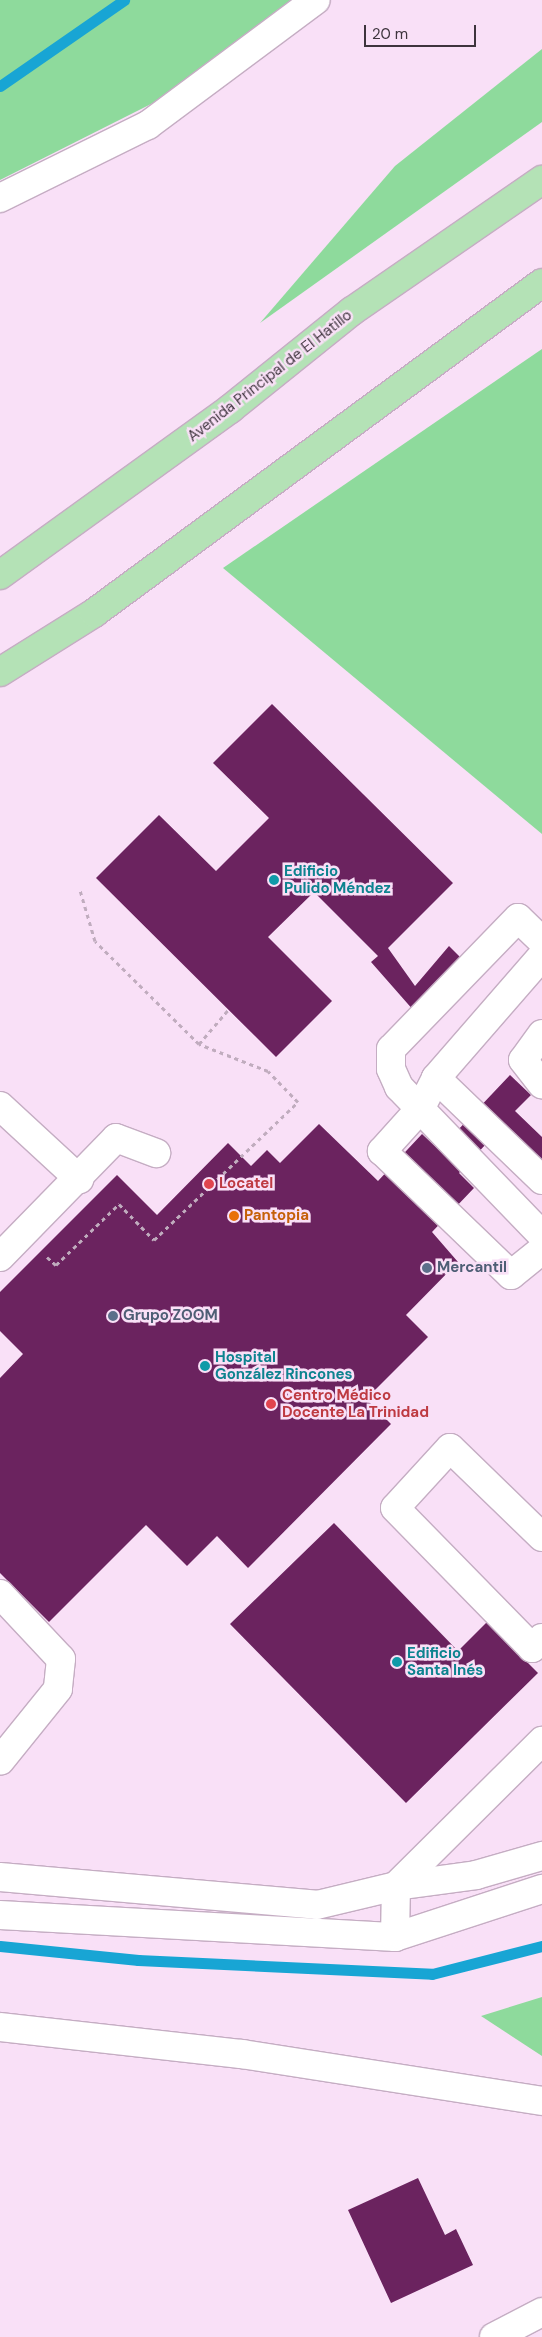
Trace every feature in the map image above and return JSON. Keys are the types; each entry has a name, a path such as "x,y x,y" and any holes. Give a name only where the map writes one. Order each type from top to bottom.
{"main road":[{"name":"Avenida Principal de El Hatillo","path":"0,575 230,409 352,310 542,180"},
{"path":"0,672 94,613 542,283"}],"street":[{"path":"0,198 148,125 316,0"},
{"path":"542,940 518,918 391,1049 391,1069 399,1087 542,1235"},
{"path":"542,956 436,1078 420,1109 382,1151 511,1275 542,1250"},
{"path":"542,1034 523,1060 542,1084"},
{"path":"436,1078 542,1180"},
{"path":"0,1106 79,1179"},
{"path":"0,1257 79,1179 116,1138 156,1153"},
{"path":"542,1537 450,1448 395,1508 532,1648 542,1638"},
{"path":"0,1594 61,1659 58,1689 0,1760"},
{"path":"395,1937 396,1886 542,1741"},
{"path":"0,1877 317,1905 396,1886 476,1875 542,1856"},
{"path":"0,1915 395,1937 542,1889"},
{"path":"0,2027 242,2054 542,2102"},
{"path":"494,2337 542,2312"}],"path":[{"path":"56,1265 119,1204 154,1240 298,1102 268,1071 199,1044 95,941 80,890"},
{"path":"199,1044 228,1010"}],"green space":[{"path":"0,0 297,0 157,101 0,180"},
{"path":"542,49 542,122 260,323 395,166"},
{"path":"542,349 542,834 223,568"},
{"path":"542,1997 542,2056 481,2016"}],"building":[{"name":"Edificio Pulido Méndez","path":"272,704 453,883 388,948 415,986 449,946 479,976 429,1028 371,962 378,956 314,892 268,937 332,1001 276,1057 96,878 159,815 216,871 269,818 213,763"},
{"name":"Hospital González Rincones","path":"510,1075 531,1095 515,1111 542,1137 542,1169 500,1129 459,1173 474,1188 432,1232 458,1262 406,1315 428,1337 366,1399 391,1424 248,1568 217,1536 187,1566 146,1525 49,1622 0,1573 0,1378 23,1354 0,1331 0,1292 117,1175 157,1215 228,1143 251,1166 267,1150 280,1163 319,1124 378,1181 422,1134 439,1150"},
{"name":"Edificio Santa Inés","path":"334,1523 458,1651 487,1622 538,1673 406,1803 230,1624"},
{"path":"418,2178 445,2235 456,2229 473,2265 391,2303 348,2210"}],"waterway":[{"path":"0,86 124,0"},
{"path":"0,1946 138,1960 432,1974 542,1946"}],"place":[{"name":"Edificio Pulido Méndez","path":"274,880"},
{"name":"Locatel","path":"209,1184"},
{"name":"Pantopia","path":"234,1216"},
{"name":"Mercantil","path":"427,1268"},
{"name":"Grupo ZOOM","path":"113,1316"},
{"name":"Hospital González Rincones","path":"205,1366"},
{"name":"Centro Médico Docente La Trinidad","path":"271,1404"},
{"name":"Edificio Santa Inés","path":"397,1662"}]}
